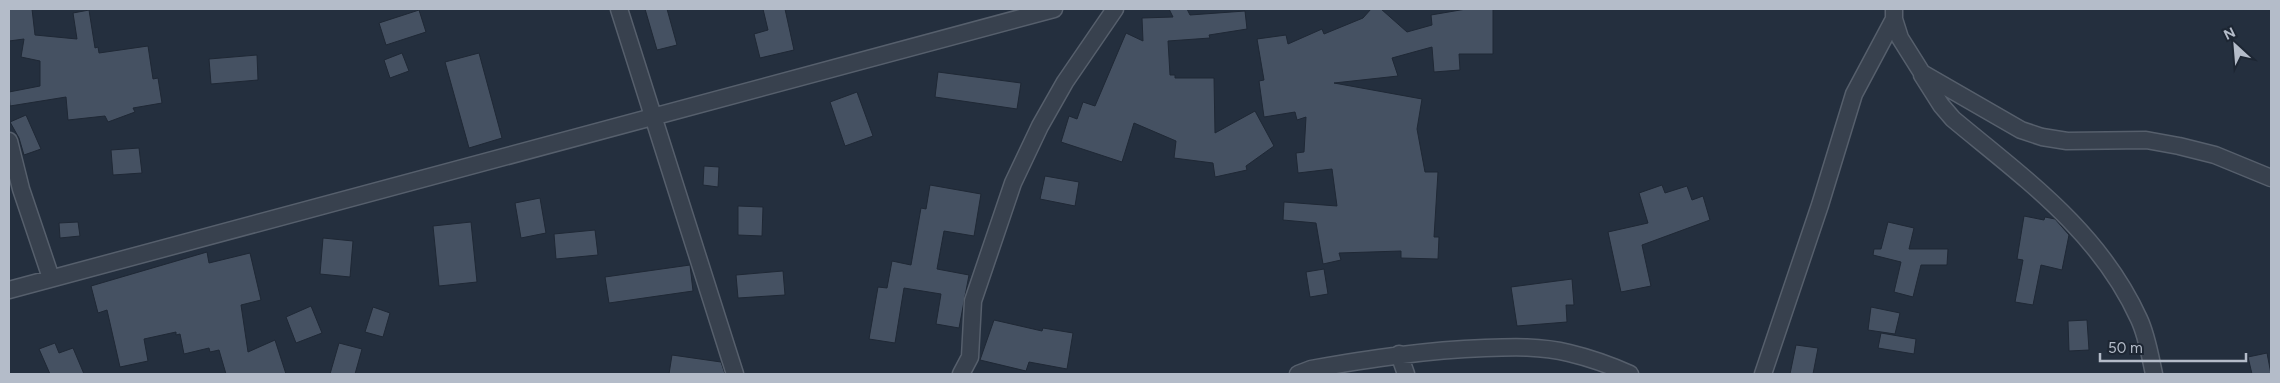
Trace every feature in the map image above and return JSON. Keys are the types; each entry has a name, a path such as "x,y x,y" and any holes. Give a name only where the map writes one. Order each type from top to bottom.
{"street":[{"path":"619,9 735,374"},
{"path":"9,290 1054,9"},
{"path":"961,374 970,357 973,301 1013,183 1040,126 1065,82 1115,9"},
{"path":"1894,14 1908,53 1941,105 1953,119 2044,195 2079,228 2113,269 2140,320 2154,374"},
{"path":"1763,374 1820,205 1854,94 1894,14"},
{"path":"1922,74 2021,130 2042,138 2066,142 2146,140 2215,155 2271,178"},
{"path":"9,141 21,189 51,278"},
{"path":"1298,374 1311,369 1399,354 1436,350 1526,346 1568,352 1611,365 1630,374"},
{"path":"1399,354 1406,374"}],"building":[{"path":"9,9 32,9 35,35 77,39 73,13 89,10 95,48 98,47 99,53 148,46 153,79 158,78 162,103 133,108 135,112 108,122 105,116 68,120 66,97 10,106 9,92 40,86 40,61 21,57 24,39 9,41"},
{"path":"645,9 667,9 677,45 657,50"},
{"path":"763,9 785,9 794,50 760,58 754,34 768,30"},
{"path":"1169,9 1187,9 1190,15 1245,11 1247,29 1209,35 1210,38 1168,41 1170,75 1175,75 1175,78 1214,78 1215,133 1255,111 1274,146 1246,166 1247,170 1215,177 1213,163 1174,158 1176,141 1134,123 1122,162 1061,142 1069,116 1077,119 1083,102 1095,106 1126,33 1143,41 1142,18 1173,17"},
{"path":"1371,9 1381,9 1407,32 1432,25 1431,15 1466,9 1493,9 1493,54 1459,54 1460,70 1434,72 1432,47 1392,58 1398,76 1334,83 1422,99 1417,129 1425,172 1438,172 1434,237 1439,237 1438,259 1401,258 1401,251 1339,253 1341,260 1323,264 1316,223 1283,220 1284,202 1337,206 1332,169 1298,173 1296,153 1304,152 1306,117 1297,120 1295,112 1264,117 1259,81 1264,80 1257,39 1286,35 1288,44 1322,29 1324,34 1363,18"},
{"path":"419,10 426,32 386,45 379,23"},
{"path":"402,53 409,71 390,78 384,60"},
{"path":"479,53 502,138 469,148 445,62"},
{"path":"257,55 258,80 211,84 209,59"},
{"path":"938,72 1021,83 1017,109 935,97"},
{"path":"857,92 873,136 845,146 830,102"},
{"path":"26,115 41,149 24,155 19,138 10,122"},
{"path":"139,148 142,173 113,175 111,150"},
{"path":"704,166 719,167 718,187 703,185"},
{"path":"1045,176 1079,182 1075,206 1040,199"},
{"path":"930,185 981,194 974,236 944,231 937,269 969,275 959,328 936,324 941,294 904,288 895,343 869,339 878,287 887,288 892,261 911,265 921,208 926,209"},
{"path":"1662,185 1665,193 1687,186 1692,200 1703,196 1710,220 1642,245 1651,286 1621,292 1608,232 1648,223 1639,193"},
{"path":"540,198 546,233 521,238 515,203"},
{"path":"738,206 763,207 762,236 738,235"},
{"path":"2024,216 2044,220 2045,217 2055,219 2069,235 2062,270 2041,265 2033,305 2015,302 2023,260 2017,259"},
{"path":"78,222 80,236 60,238 59,223"},
{"path":"471,222 477,282 439,286 433,226"},
{"path":"1888,222 1914,228 1909,249 1948,249 1947,265 1921,265 1913,297 1894,292 1901,262 1873,255 1874,249 1881,249"},
{"path":"595,230 598,255 556,259 554,234"},
{"path":"323,238 353,241 350,277 320,274"},
{"path":"207,252 209,263 250,253 261,300 241,305 248,352 275,340 286,374 226,374 219,350 210,352 209,348 184,354 180,334 176,335 176,332 144,339 148,361 120,367 107,310 98,313 91,286"},
{"path":"690,265 693,291 609,303 605,277"},
{"path":"1324,269 1328,294 1310,297 1306,272"},
{"path":"783,271 785,295 738,298 736,275"},
{"path":"1572,279 1574,305 1566,305 1567,322 1517,326 1511,287"},
{"path":"311,306 322,333 296,343 286,317"},
{"path":"373,307 390,313 383,337 365,332"},
{"path":"1871,307 1900,313 1895,334 1868,330"},
{"path":"994,320 1042,331 1043,328 1073,333 1067,369 1029,362 1026,371 980,360"},
{"path":"2087,320 2089,350 2069,351 2068,321"},
{"path":"1881,333 1916,339 1914,354 1878,348"},
{"path":"55,343 59,353 73,348 84,374 50,374 39,349"},
{"path":"339,343 362,349 355,374 330,374"},
{"path":"1796,345 1818,348 1813,374 1790,374"},
{"path":"2267,353 2271,374 2252,374 2248,357"},
{"path":"672,355 721,362 725,374 669,374"}]}
